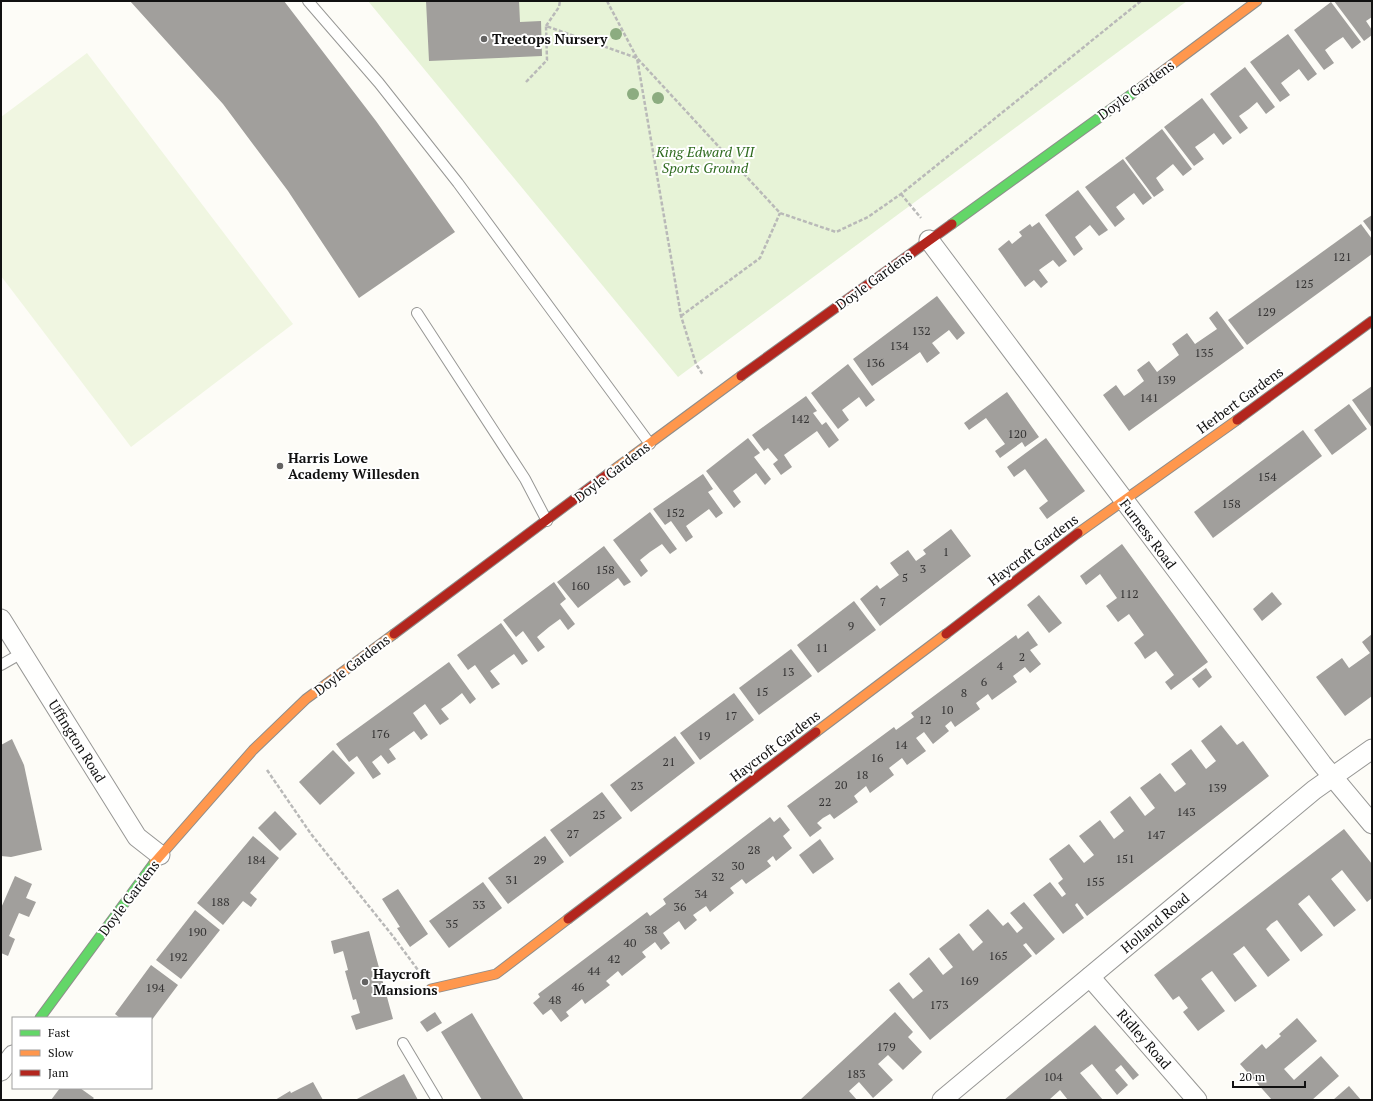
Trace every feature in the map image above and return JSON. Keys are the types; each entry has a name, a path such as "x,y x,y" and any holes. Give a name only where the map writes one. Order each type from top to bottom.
{"street":[{"name":"Doyle Gardens","path":"41,1017 160,855 253,750 306,699 714,396 1145,85 1257,1"},
{"name":"Furness Road","path":"929,240 1124,502 1333,778 1372,824"},
{"name":"Herbert Gardens","path":"1124,502 1372,321"},
{"name":"Haycroft Gardens","path":"431,989 496,974 1105,513 1124,502"},
{"name":"Uffington Road","path":"1,619 137,837 160,855"},
{"name":"Holland Road","path":"942,1100 1314,790 1372,749"},
{"name":"Ridley Road","path":"1090,977 1197,1100"}],"lane":[{"path":"308,1 379,83 458,183 650,444"},
{"path":"417,313 525,479 546,521"},
{"path":"1,665 22,653"},
{"path":"403,1044 437,1100"}],"path":[{"path":"526,82 547,60 546,26 559,6 560,1"},
{"path":"607,1 637,58 780,213 836,232 868,217 901,194 1142,1"},
{"path":"546,26 637,58"},
{"path":"637,58 681,316 696,364 714,396"},
{"path":"901,194 926,224 929,240"},
{"path":"681,316 760,258 780,213"},
{"path":"253,750 311,834 392,935 431,989"}],"green space":[{"name":"King Edward VII Sports Ground","path":"368,1 1187,1 678,377"},
{"path":"87,53 293,324 131,447 1,276 1,117"}],"building":[{"path":"130,1 284,1 376,121 455,232 359,298 288,191 223,104"},
{"name":"Treetops Nursery","path":"426,1 519,1 520,22 541,21 542,56 429,61"},
{"path":"1334,1 1372,1 1372,17 1366,21 1372,30 1372,35 1364,41"},
{"path":"1331,2 1361,42 1352,49 1343,37 1334,43 1325,50 1334,63 1324,70 1294,30"},
{"path":"1288,34 1317,74 1308,81 1299,69 1281,83 1290,95 1280,102 1250,62"},
{"path":"1245,67 1275,107 1266,114 1257,102 1239,116 1248,128 1240,134 1210,94"},
{"path":"1202,98 1232,138 1223,145 1214,133 1195,147 1204,159 1194,166 1164,127"},
{"path":"1162,129 1192,169 1183,176 1173,164 1156,178 1164,190 1154,197 1125,158"},
{"path":"1123,159 1152,198 1143,205 1134,193 1116,207 1125,219 1115,227 1085,187"},
{"path":"1078,190 1108,230 1099,236 1090,225 1075,237 1083,249 1074,256 1045,215"},
{"path":"1372,215 1372,233 1363,221"},
{"path":"1039,222 1067,261 1059,267 1053,260 1039,270 1048,282 1041,288 1034,280 1025,287 998,249 1009,240 1012,244 1022,236 1019,232 1030,224 1032,227"},
{"path":"1361,224 1372,239 1372,254 1247,345 1228,320"},
{"path":"937,296 965,333 957,340 949,330 932,343 940,353 927,363 920,352 872,386 853,359"},
{"path":"1217,311 1244,348 1129,431 1103,395 1116,385 1124,396 1130,392 1144,381 1137,370 1149,361 1157,372 1179,355 1172,344 1187,333 1195,344 1217,329 1209,318"},
{"path":"848,364 875,400 866,407 859,397 842,410 849,420 838,429 811,393"},
{"path":"1372,386 1372,428 1352,400"},
{"path":"1007,392 1039,437 1025,447 1022,442 1000,458 995,451 1005,444 986,418 969,430 964,423"},
{"path":"806,396 817,411 813,413 822,425 826,422 839,440 829,448 817,431 784,455 792,467 781,475 773,464 778,460 768,448 764,451 752,435"},
{"path":"1349,404 1367,429 1332,455 1314,430"},
{"path":"1303,430 1322,456 1213,538 1194,512"},
{"path":"748,438 760,453 754,457 771,479 765,485 756,473 733,491 741,502 734,508 706,471"},
{"path":"1046,438 1085,491 1047,519 1039,508 1048,501 1025,469 1014,477 1007,467"},
{"path":"703,474 713,489 708,492 723,513 716,518 709,509 686,526 693,537 686,542 671,521 665,525 653,509"},
{"path":"650,512 677,549 670,554 662,544 650,552 640,560 648,571 641,577 613,540"},
{"path":"951,529 971,556 880,626 860,599 877,585 880,589 899,575 890,563 908,550 916,561 926,554 923,550"},
{"path":"1122,544 1208,662 1171,690 1165,682 1174,675 1156,651 1145,659 1134,643 1144,635 1129,614 1118,622 1106,606 1117,598 1100,574 1086,585 1080,576"},
{"path":"604,546 631,582 624,586 618,578 578,608 557,582"},
{"path":"554,582 566,599 560,604 575,624 568,630 560,619 549,627 537,637 545,647 538,652 523,631 516,637 503,620"},
{"path":"1272,592 1282,604 1262,621 1253,609"},
{"path":"1039,595 1062,623 1049,633 1027,605"},
{"path":"854,601 876,630 818,673 797,645"},
{"path":"501,623 528,661 522,665 514,654 490,671 500,684 492,689 475,665 468,670 457,655"},
{"path":"1028,631 1038,645 1030,650 1041,664 1030,673 1025,667 1013,676 1017,682 992,700 988,694 976,703 980,709 955,727 951,721 945,726 949,731 933,744 924,732 916,738 926,751 907,765 902,758 889,768 894,775 870,793 866,786 854,796 858,802 834,819 830,814 823,818 817,823 822,828 810,837 787,806 894,727 896,730 914,717 911,713 1016,635 1018,639"},
{"path":"1372,634 1372,696 1345,716 1316,677 1342,658 1349,668 1370,653 1362,642"},
{"path":"791,649 812,676 759,715 739,688"},
{"path":"449,662 476,699 470,704 462,693 441,709 449,719 440,725 425,704 413,713 428,735 421,740 414,731 389,749 396,759 388,764 381,755 372,762 381,774 373,779 357,756 349,762 336,744"},
{"path":"1206,668 1212,677 1199,688 1192,679"},
{"path":"734,693 754,720 700,760 680,733"},
{"path":"1221,725 1237,745 1243,741 1269,776 1087,916 1077,903 1075,905 1084,918 1063,934 1033,895 1050,882 1062,897 1066,894 1058,883 1063,879 1049,859 1069,844 1084,863 1094,855 1079,836 1100,820 1114,839 1124,831 1110,812 1130,796 1145,816 1155,808 1140,788 1160,773 1175,792 1181,788 1186,784 1171,764 1191,749 1206,769 1216,761 1201,741"},
{"path":"675,736 695,763 631,812 610,785"},
{"path":"12,739 24,765 42,850 11,857 1,856 1,745"},
{"path":"333,750 355,773 320,805 299,782"},
{"path":"602,792 622,818 570,857 550,830"},
{"path":"275,811 297,834 280,851 258,828"},
{"path":"770,817 774,822 780,817 790,830 783,836 792,848 776,861 773,856 767,861 771,866 746,884 742,879 730,888 734,893 710,912 706,906 693,915 697,920 685,930 679,921 663,933 670,943 661,950 655,942 642,952 646,957 622,976 618,971 606,981 610,985 585,1004 582,999 566,1012 569,1016 561,1022 551,1009 543,1015 533,1003 540,997 538,994 647,912 650,916 666,904 663,899"},
{"path":"1344,829 1372,864 1372,898 1367,902 1342,870 1331,879 1356,910 1334,927 1309,895 1298,904 1323,935 1301,952 1277,920 1271,924 1266,929 1290,960 1268,977 1244,946 1233,954 1257,986 1235,1002 1212,971 1206,975 1201,979 1225,1011 1198,1031 1183,1012 1188,1008 1179,996 1173,1000 1154,975"},
{"path":"253,836 279,858 250,893 257,899 251,907 243,901 223,925 197,903"},
{"path":"545,836 564,862 508,904 488,878"},
{"path":"820,839 834,859 813,874 799,855"},
{"path":"15,876 32,884 26,898 36,902 29,917 19,913 9,936 15,939 8,956 1,953 1,908"},
{"path":"483,882 502,908 449,948 429,921"},
{"name":"Haycroft Mansions","path":"398,889 428,934 410,947 397,928 400,927 382,899"},
{"path":"1024,902 1055,939 1036,955 1026,943 1023,945 1032,956 930,1040 889,990 899,982 913,999 923,991 909,974 929,957 943,975 953,967 939,949 959,933 973,951 983,942 969,925 988,909 1003,926 1008,922 1017,933 1023,928 1010,913"},
{"path":"195,910 220,930 181,979 156,960"},
{"name":"Haycroft Mansions","path":"369,931 393,1019 356,1030 351,1016 360,1013 356,999 353,1000 345,971 348,970 343,951 334,954 331,941"},
{"path":"151,965 178,985 152,1020 152,1017 119,1017 115,1014"},
{"path":"435,1012 442,1023 427,1032 420,1022"},
{"path":"895,1012 913,1032 908,1037 922,1052 903,1070 888,1055 878,1064 893,1080 873,1098 859,1082 849,1091 857,1100 800,1100"},
{"path":"472,1013 524,1100 482,1100 441,1032"},
{"path":"1297,1018 1317,1041 1284,1069 1294,1080 1321,1056 1339,1076 1312,1100 1272,1100 1240,1064 1262,1044 1266,1049 1281,1036 1279,1034"},
{"path":"1095,1025 1139,1075 1133,1080 1121,1065 1115,1070 1128,1085 1117,1095 1092,1064 1080,1073 1103,1100 1068,1100 1060,1090 1050,1100 1004,1100"},
{"path":"404,1074 418,1100 355,1100 376,1089"},
{"path":"313,1082 323,1100 275,1100 290,1091 291,1093"},
{"path":"1349,1086 1361,1100 1333,1100"},
{"path":"59,1089 81,1089 94,1098 92,1100 51,1100"}],"traffic: fast":[{"path":"952,224 1143,86"},
{"path":"41,1017 154,863"}],"traffic: slow":[{"path":"1143,86 1257,1"},
{"path":"608,474 741,376"},
{"path":"1078,533 1237,420"},
{"path":"154,863 253,750 306,699 394,634"},
{"path":"816,732 946,634"},
{"path":"431,989 496,974 568,919"}],"traffic: jam":[{"path":"741,376 952,224"},
{"path":"1237,420 1372,321"},
{"path":"394,634 608,474"},
{"path":"946,634 1078,533"},
{"path":"568,919 816,732"}],"place":[{"name":"Treetops Nursery","path":"484,39"},
{"name":"Harris Lowe Academy Willesden","path":"280,466"},
{"name":"Haycroft Mansions","path":"365,982"}]}
